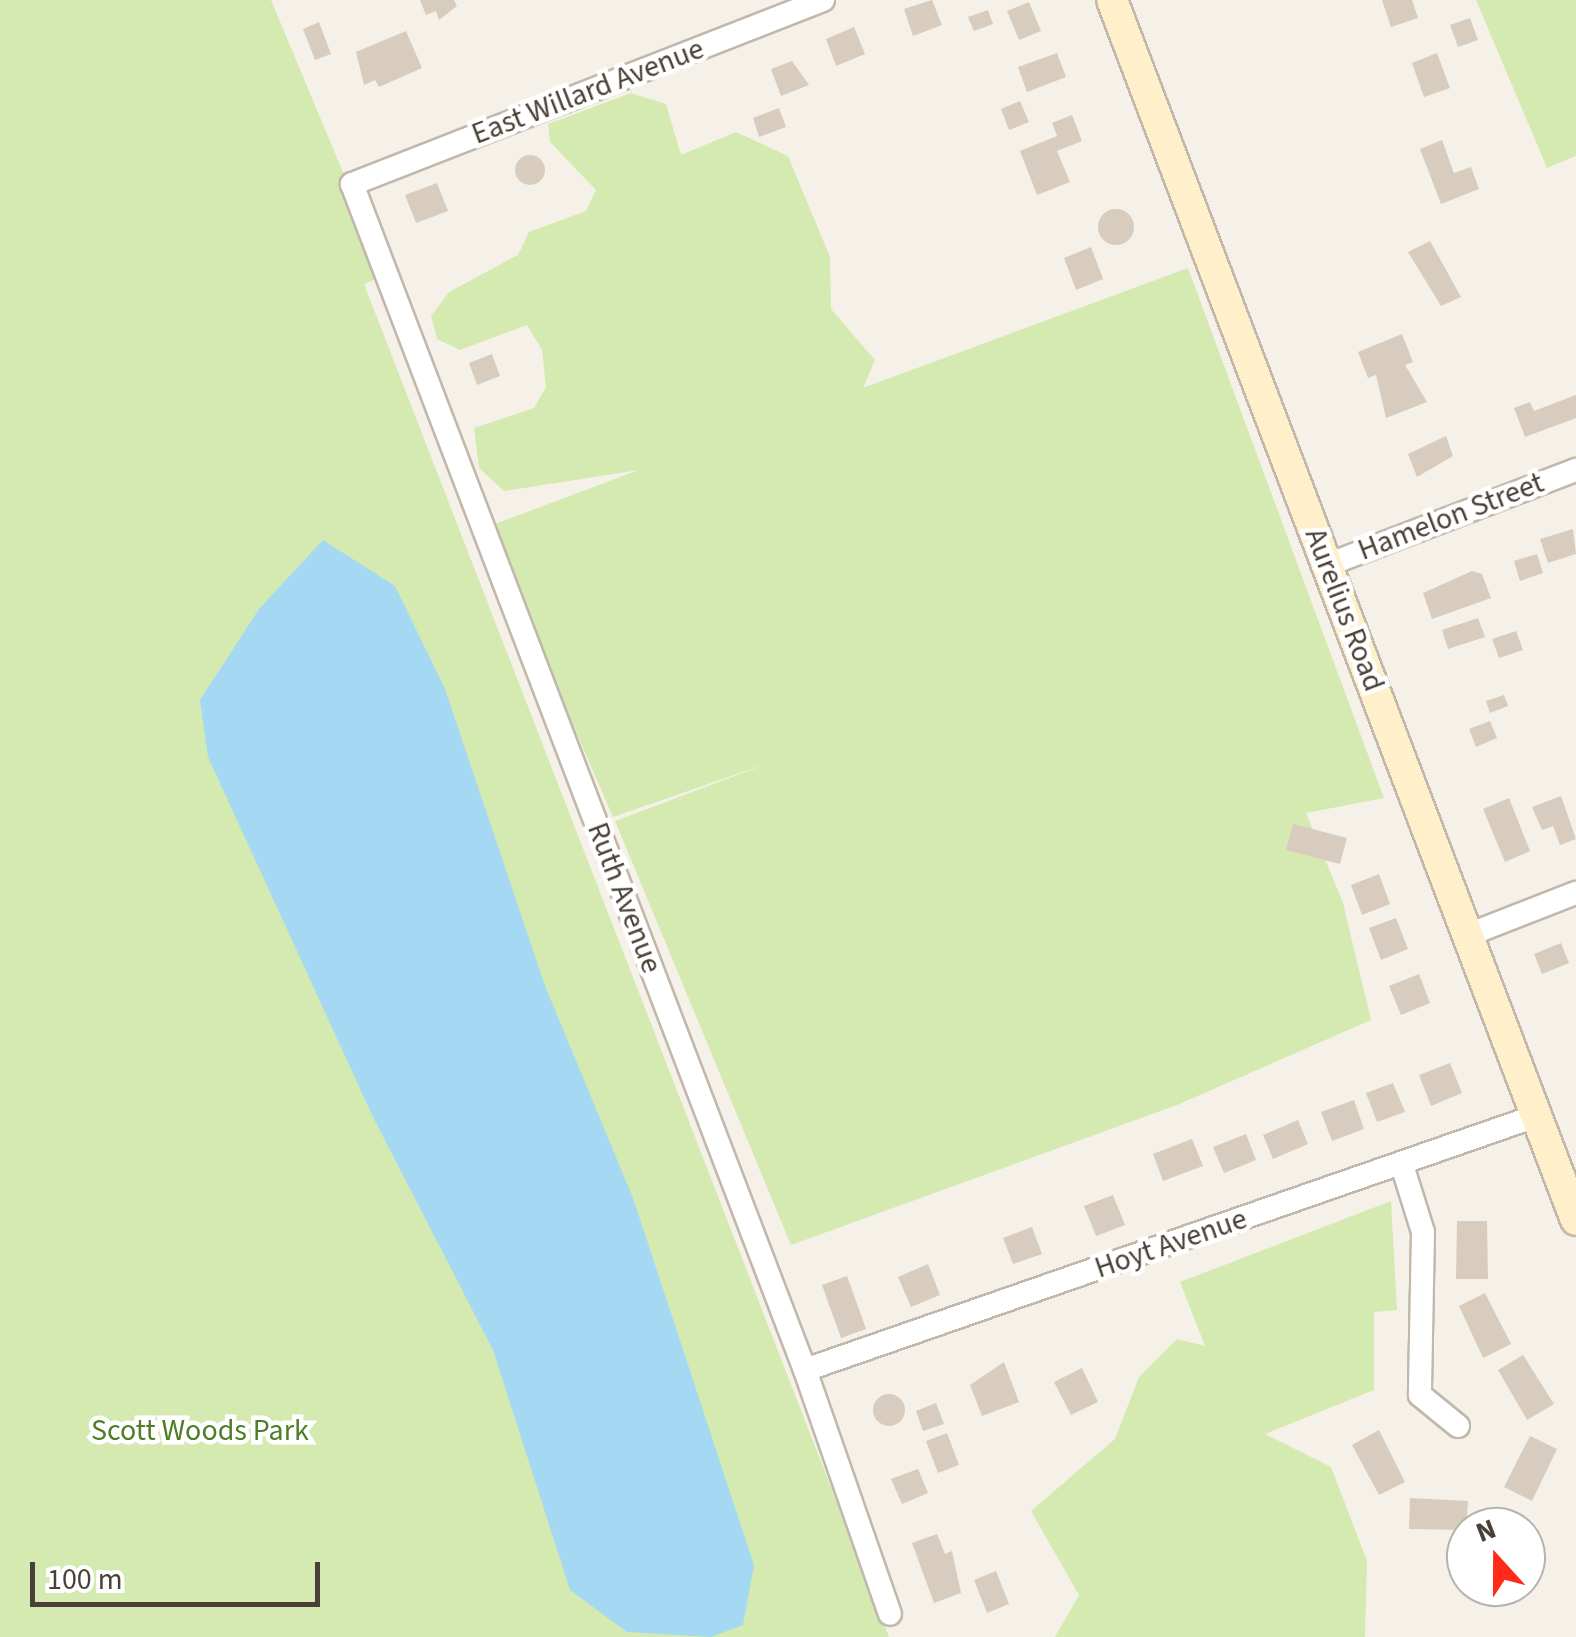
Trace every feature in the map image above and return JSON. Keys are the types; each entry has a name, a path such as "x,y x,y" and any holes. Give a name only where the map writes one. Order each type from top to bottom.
{"street":[{"name":"East Willard Avenue","path":"352,184 823,0"},
{"name":"Aurelius Road","path":"1112,0 1576,1220"},
{"name":"Ruth Avenue","path":"352,184 805,1370 890,1614"},
{"name":"Hamelon Street","path":"1327,565 1576,470"},
{"path":"1468,934 1576,893"},
{"name":"Hoyt Avenue","path":"805,1370 1536,1116"},
{"path":"1402,1165 1423,1232 1420,1395 1458,1426"}],"green space":[{"name":"Scott Woods Park","path":"0,0 271,0 386,275 364,284 889,1637 0,1637"},
{"path":"1476,0 1576,0 1576,156 1547,168"},
{"path":"631,93 666,104 681,155 736,132 788,156 830,257 831,309 875,360 863,388 1188,268 1384,798 1306,813 1343,903 1371,1020 1177,1105 791,1245 615,821 769,763 613,817 487,527 639,470 504,491 479,468 474,428 534,408 546,387 542,350 527,325 460,350 437,339 431,316 449,292 518,255 529,232 586,211 596,190 550,142 548,124"},
{"path":"1391,1201 1397,1310 1374,1312 1374,1390 1265,1434 1331,1467 1367,1561 1365,1637 1055,1637 1079,1595 1031,1511 1115,1439 1139,1377 1177,1339 1205,1346 1180,1282"}],"water":[{"path":"323,540 395,586 445,689 545,986 633,1198 754,1565 743,1625 711,1637 627,1632 570,1590 493,1350 373,1117 208,757 200,700 259,609"}],"building":[{"path":"420,0 454,0 457,6 439,20 436,11 426,15"},
{"path":"932,0 942,25 913,36 904,9"},
{"path":"1382,0 1412,0 1418,18 1391,27"},
{"path":"1029,2 1041,31 1019,40 1007,11"},
{"path":"988,10 993,24 974,31 968,17"},
{"path":"1470,18 1478,40 1458,47 1450,25"},
{"path":"319,22 331,54 315,60 303,29"},
{"path":"854,27 865,54 836,66 826,39"},
{"path":"406,31 422,68 379,87 375,80 364,85 356,52"},
{"path":"1057,53 1066,77 1027,92 1018,67"},
{"path":"1437,53 1450,88 1424,97 1412,63"},
{"path":"792,61 809,85 781,96 771,69"},
{"path":"1020,101 1029,122 1009,130 1001,109"},
{"path":"779,108 786,127 759,137 753,118"},
{"path":"1072,115 1082,141 1057,151 1070,182 1037,195 1020,151 1057,136 1052,123"},
{"path":"1442,140 1454,173 1471,167 1479,189 1441,204 1420,149"},
{"path":"530,155 540,160 545,170 540,180 530,185 520,180 515,170 520,160"},
{"path":"437,183 448,211 416,223 405,195"},
{"path":"1116,209 1128,215 1134,227 1128,239 1116,245 1104,239 1098,227 1104,215"},
{"path":"1430,241 1461,297 1441,306 1408,252"},
{"path":"1091,247 1103,279 1076,290 1064,258"},
{"path":"1402,334 1413,362 1405,365 1427,402 1386,418 1376,375 1368,378 1358,352"},
{"path":"492,354 500,376 477,385 469,363"},
{"path":"1576,395 1576,418 1525,437 1514,408 1530,402 1534,411"},
{"path":"1446,436 1453,456 1417,477 1408,454"},
{"path":"1573,529 1576,554 1548,563 1540,539"},
{"path":"1537,554 1543,573 1520,581 1514,561"},
{"path":"1472,571 1482,574 1491,598 1432,619 1423,593"},
{"path":"1478,618 1485,637 1448,649 1442,630"},
{"path":"1516,631 1523,650 1499,658 1492,639"},
{"path":"1504,695 1508,706 1490,713 1486,701"},
{"path":"1490,721 1497,738 1476,747 1469,729"},
{"path":"1561,796 1576,839 1560,845 1553,826 1542,830 1532,807"},
{"path":"1509,798 1530,851 1505,862 1483,809"},
{"path":"1293,824 1347,838 1340,864 1286,850"},
{"path":"1379,874 1390,904 1362,915 1351,885"},
{"path":"1396,918 1408,949 1381,960 1369,928"},
{"path":"1561,943 1569,963 1542,974 1534,954"},
{"path":"1419,974 1430,1003 1401,1015 1389,986"},
{"path":"1450,1063 1462,1093 1431,1106 1419,1075"},
{"path":"1393,1083 1405,1112 1377,1122 1366,1093"},
{"path":"1354,1100 1364,1129 1332,1141 1321,1112"},
{"path":"1298,1120 1308,1144 1273,1159 1263,1135"},
{"path":"1246,1134 1256,1160 1224,1173 1213,1147"},
{"path":"1192,1139 1203,1166 1163,1181 1153,1154"},
{"path":"1113,1195 1125,1225 1096,1236 1084,1206"},
{"path":"1457,1221 1487,1221 1488,1279 1456,1279"},
{"path":"1032,1227 1042,1254 1013,1264 1003,1238"},
{"path":"928,1264 940,1295 911,1307 898,1277"},
{"path":"847,1276 866,1329 841,1338 822,1285"},
{"path":"1485,1293 1511,1344 1483,1358 1459,1306"},
{"path":"1523,1355 1554,1404 1527,1420 1498,1370"},
{"path":"1004,1362 1019,1402 982,1416 970,1385"},
{"path":"1082,1368 1098,1402 1071,1415 1054,1382"},
{"path":"889,1394 900,1399 905,1410 900,1421 889,1426 878,1421 873,1410 878,1399"},
{"path":"936,1403 944,1424 923,1431 916,1411"},
{"path":"1379,1430 1405,1482 1379,1495 1352,1445"},
{"path":"947,1433 959,1465 938,1473 926,1441"},
{"path":"1530,1436 1557,1449 1532,1501 1504,1487"},
{"path":"918,1469 928,1493 902,1504 891,1479"},
{"path":"1410,1498 1468,1501 1468,1507 1446,1507 1446,1530 1409,1529"},
{"path":"937,1534 945,1554 952,1551 961,1593 934,1603 912,1543"},
{"path":"996,1571 1009,1604 987,1613 974,1580"}]}
